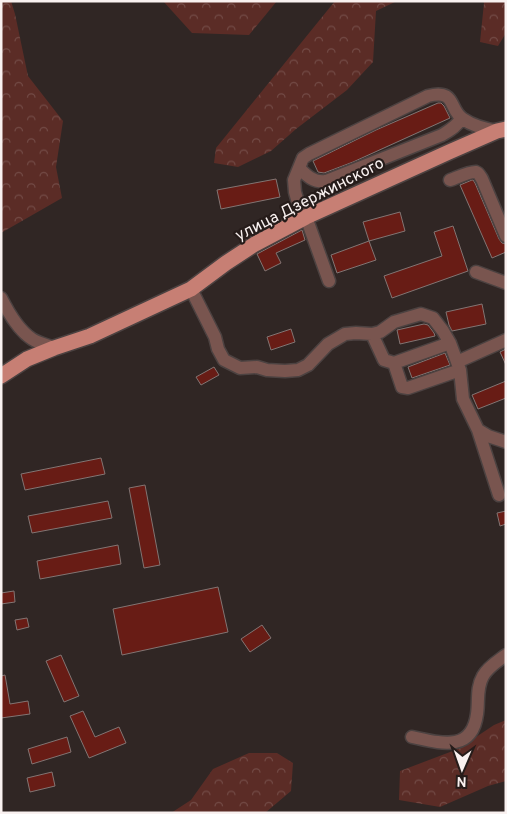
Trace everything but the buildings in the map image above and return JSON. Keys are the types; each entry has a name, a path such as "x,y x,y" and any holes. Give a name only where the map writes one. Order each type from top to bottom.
{"main road":[{"name":"улица Дзержинского","path":"1,376 27,359 90,336 191,289 255,244 306,217 501,130"}],"lane":[{"path":"330,281 306,217 301,212 295,192 294,180 303,158 428,96 439,94 446,96 450,100 461,119 480,127 501,130"},
{"path":"299,168 315,181 326,181 452,130 461,119"},
{"path":"450,180 468,173 478,173 482,178 506,236"},
{"path":"476,272 506,283"},
{"path":"191,289 215,337 218,349 224,360 240,368 257,367 267,370 298,370 308,365 328,344 345,334 372,334 380,332 394,322 421,314 434,318 450,343 458,366 463,399 478,430 499,495"},
{"path":"1,298 19,327 25,333 32,339 54,348"},
{"path":"372,334 384,360 394,363 450,343"},
{"path":"394,363 402,387 408,388 458,366 506,340"},
{"path":"478,430 488,436 506,442"},
{"path":"412,737 445,743 462,741 467,738 475,722 478,694 483,676 489,668 506,655"}],"green space":[{"path":"1,1 11,1 28,76 63,121 56,167 62,198 1,233"},
{"path":"163,1 277,1 249,35 192,33"},
{"path":"335,1 397,1 376,11 373,62 347,90 296,129 271,151 238,167 214,163 216,148"},
{"path":"483,1 506,1 506,33 498,46 480,42"},
{"path":"506,720 506,781 488,786 440,807 399,800 400,771 458,749 494,725"},
{"path":"249,753 277,753 293,763 291,791 265,813 171,813 191,800 213,769"}]}
